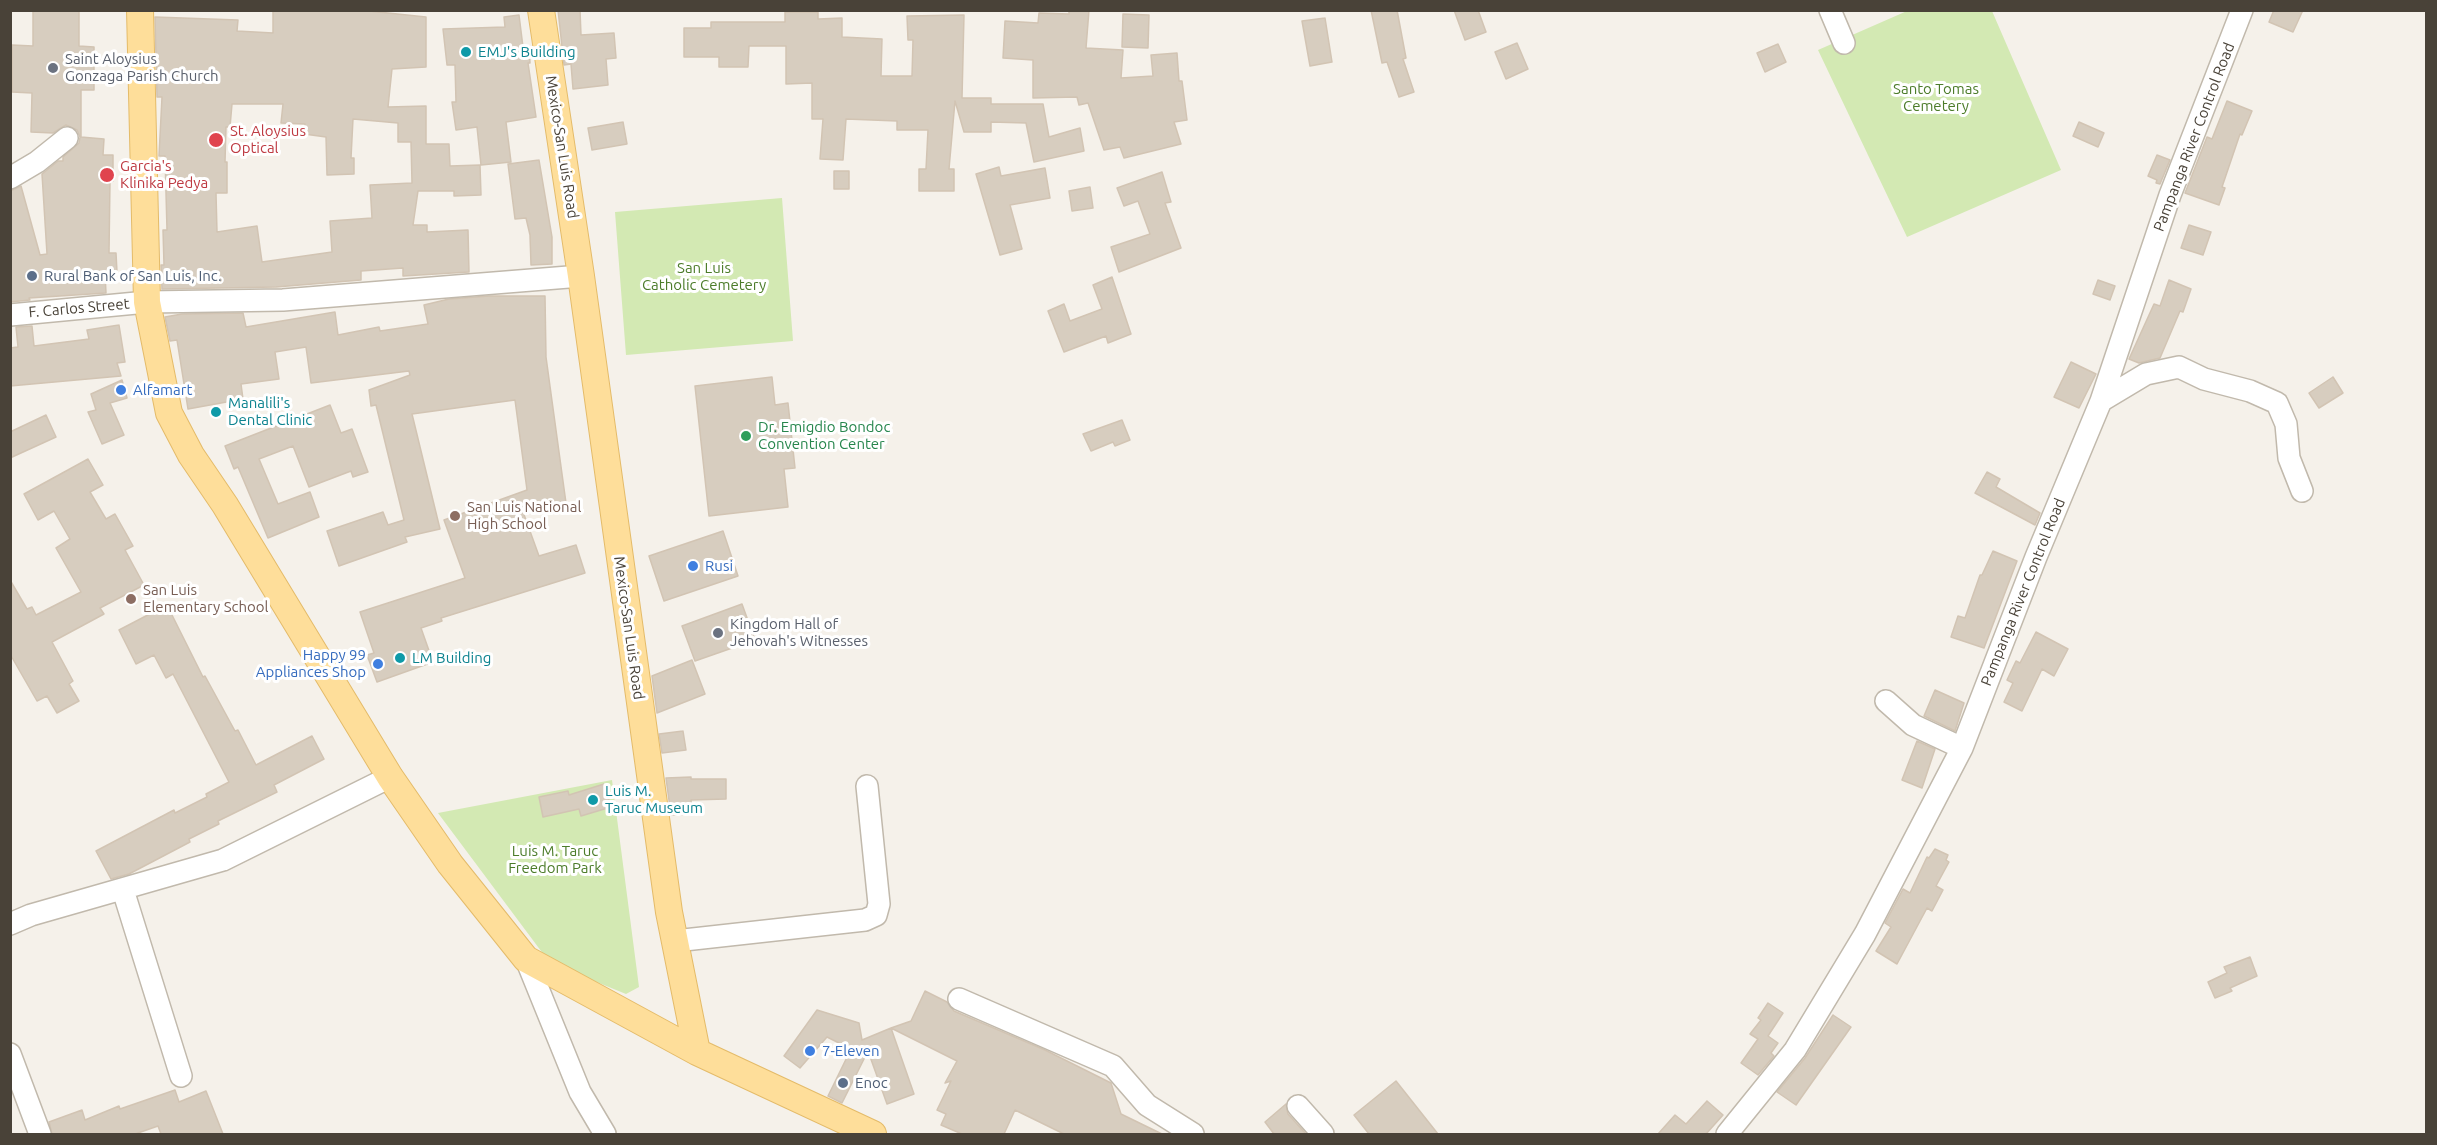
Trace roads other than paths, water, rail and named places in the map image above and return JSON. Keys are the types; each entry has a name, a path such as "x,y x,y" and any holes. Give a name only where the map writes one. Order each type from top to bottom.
{"main road":[{"path":"140,10 147,302 169,413 191,455 225,506 390,777 450,864 526,959 698,1052 873,1134"},
{"name":"Mexico-San Luis Road","path":"541,10 581,276 652,793 675,941 698,1052"}],"street":[{"path":"1830,10 1844,43"},
{"name":"Pampanga River Control Road","path":"1727,1134 1795,1050 1865,934 1962,748 2036,556 2101,401 2170,195 2242,10"},
{"path":"10,177 37,162 67,138"},
{"name":"F. Carlos Street","path":"10,315 147,302 283,300 581,276"},
{"path":"2101,401 2146,374 2179,367 2204,379 2250,391 2277,403 2286,424 2289,458 2302,491"},
{"path":"1886,701 1913,725 1962,748"},
{"path":"10,924 31,915 223,860 390,777"},
{"path":"675,941 865,920 876,915 879,904 867,786"},
{"path":"123,890 181,1076"},
{"path":"526,959 580,1092 605,1134"},
{"path":"959,999 1113,1066 1147,1105 1193,1134"},
{"path":"10,1054 40,1134"},
{"path":"1298,1106 1323,1134"}],"place":[{"name":"EMJ's Building","path":"466,52"},
{"name":"Saint Aloysius Gonzaga Parish Church","path":"53,68"},
{"name":"St. Aloysius Optical","path":"216,140"},
{"name":"Garcia's Klinika Pedya","path":"107,175"},
{"name":"Rural Bank of San Luis, Inc.","path":"32,276"},
{"name":"Alfamart","path":"121,390"},
{"name":"Manalili's Dental Clinic","path":"216,412"},
{"name":"Dr. Emigdio Bondoc Convention Center","path":"746,436"},
{"name":"San Luis National High School","path":"455,516"},
{"name":"Rusi","path":"693,566"},
{"name":"San Luis Elementary School","path":"131,599"},
{"name":"Kingdom Hall of Jehovah's Witnesses","path":"718,633"},
{"name":"LM Building","path":"400,658"},
{"name":"Happy 99 Appliances Shop","path":"378,664"},
{"name":"Luis M. Taruc Museum","path":"593,800"},
{"name":"7-Eleven","path":"810,1051"},
{"name":"Enoc","path":"843,1083"}],"park label":[{"name":"Santo Tomas Cemetery","path":"1936,98"},
{"name":"San Luis Catholic Cemetery","path":"704,276"},
{"name":"Luis M. Taruc Freedom Park","path":"555,860"}]}
